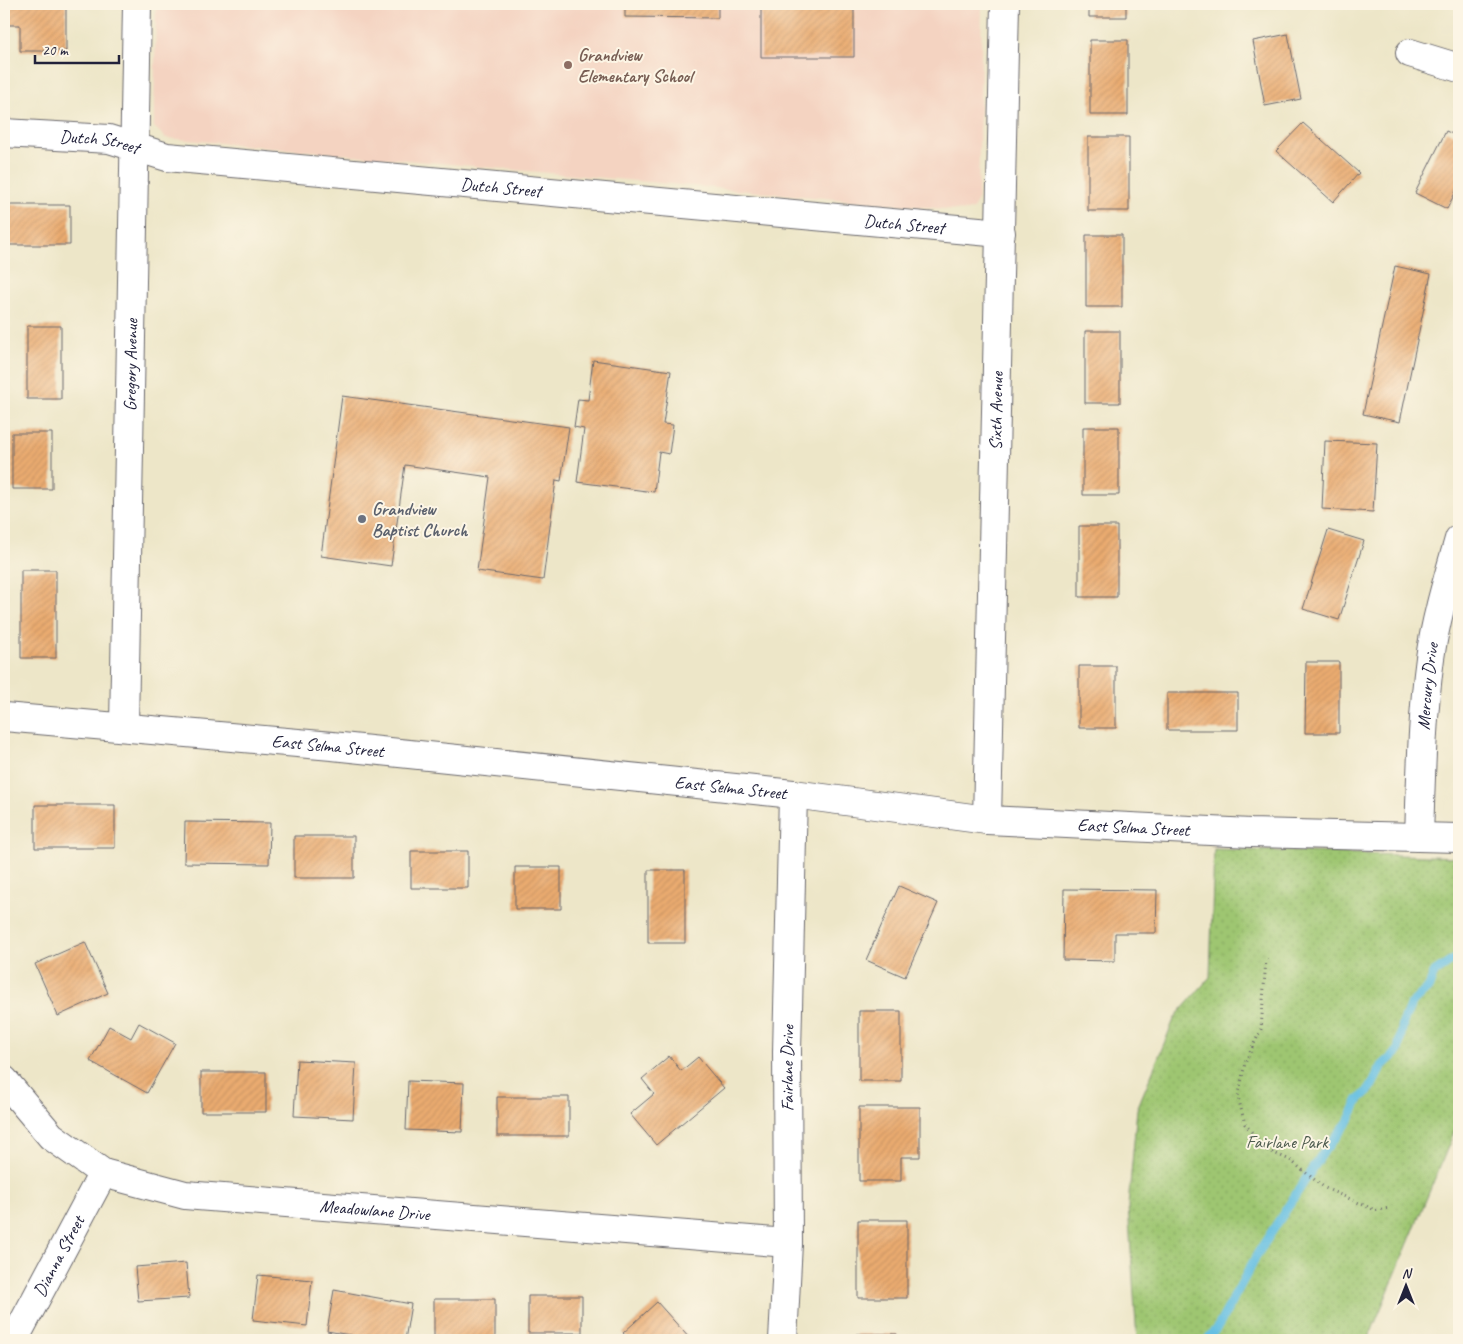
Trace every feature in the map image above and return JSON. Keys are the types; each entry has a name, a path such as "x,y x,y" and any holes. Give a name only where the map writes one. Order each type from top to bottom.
{"street":[{"name":"Gregory Avenue","path":"124,726 136,147 137,4"},
{"name":"Sixth Avenue","path":"987,820 1005,4"},
{"path":"1410,53 1459,68"},
{"name":"Dutch Street","path":"4,133 109,139 167,157 1001,233"},
{"name":"Mercury Drive","path":"1419,837 1425,711 1430,657 1441,603 1459,539"},
{"name":"East Selma Street","path":"4,717 124,726 792,794 987,820 1251,834 1459,838"},
{"name":"Fairlane Drive","path":"783,1340 788,1243 787,1052 792,794"},
{"name":"Meadowlane Drive","path":"4,1080 51,1136 103,1173 185,1195 788,1243"},
{"name":"Dianna Street","path":"14,1340 103,1173"}],"path":[{"path":"1266,959 1261,1029 1245,1063 1238,1097 1245,1124 1267,1150 1290,1160 1325,1188 1375,1210 1390,1208"}],"shaded area":[{"name":"Grandview Elementary School","path":"156,4 982,4 978,199 973,209 967,211 166,138 154,127"}],"green space":[{"name":"Fairlane Park","path":"1214,849 1459,857 1459,1120 1368,1340 1137,1340 1128,1206 1137,1109 1175,1017 1210,977"}],"building":[{"path":"4,4 66,4 66,51 20,51 20,25 4,25"},
{"path":"625,4 718,4 718,18 625,17"},
{"path":"761,4 854,4 854,57 761,57"},
{"path":"1089,4 1126,4 1126,17 1089,17"},
{"path":"1288,34 1301,99 1265,106 1253,41"},
{"path":"1090,40 1128,40 1128,115 1090,115"},
{"path":"1303,123 1359,173 1333,202 1276,151"},
{"path":"1446,131 1459,137 1459,185 1447,209 1415,193"},
{"path":"1088,137 1129,137 1129,211 1088,211"},
{"path":"4,205 70,205 70,245 4,245"},
{"path":"1086,235 1122,235 1122,307 1086,307"},
{"path":"1395,266 1431,274 1400,422 1363,414"},
{"path":"27,326 61,326 61,399 27,399"},
{"path":"1085,331 1120,331 1120,403 1085,403"},
{"path":"593,360 671,371 663,424 673,425 669,454 659,452 654,492 577,482 584,429 574,427 578,399 588,400"},
{"name":"Grandview Baptist Church","path":"342,396 569,427 561,481 556,480 543,580 477,571 490,477 405,465 391,566 321,556"},
{"path":"1083,427 1119,427 1119,495 1083,495"},
{"path":"12,433 52,433 52,489 12,489"},
{"path":"1325,441 1377,443 1373,512 1322,509"},
{"path":"1079,526 1117,526 1117,597 1079,597"},
{"path":"1328,530 1364,541 1339,620 1303,609"},
{"path":"21,570 56,570 56,658 21,658"},
{"path":"1306,662 1339,662 1339,733 1305,733"},
{"path":"1079,666 1116,666 1116,728 1079,728"},
{"path":"1167,693 1238,693 1238,730 1167,730"},
{"path":"35,805 115,805 115,848 35,848"},
{"path":"185,822 270,823 269,864 184,863"},
{"path":"294,836 354,836 354,878 294,878"},
{"path":"411,851 468,851 468,888 411,888"},
{"path":"515,867 561,867 561,909 515,909"},
{"path":"648,870 685,870 685,943 648,943"},
{"path":"899,886 938,903 905,977 866,960"},
{"path":"1064,889 1157,890 1156,933 1115,933 1115,961 1063,960"},
{"path":"85,942 108,993 58,1016 35,964"},
{"path":"859,1011 901,1011 901,1081 859,1081"},
{"path":"139,1023 175,1043 147,1093 90,1061 109,1026 131,1038"},
{"path":"669,1056 681,1071 698,1057 724,1088 656,1145 630,1114 654,1094 642,1079"},
{"path":"297,1060 356,1063 353,1119 294,1116"},
{"path":"201,1072 266,1072 266,1112 201,1112"},
{"path":"408,1081 464,1083 462,1132 406,1130"},
{"path":"497,1097 569,1097 569,1136 497,1136"},
{"path":"859,1107 920,1107 920,1157 901,1157 901,1181 859,1181"},
{"path":"858,1220 907,1220 907,1298 858,1298"},
{"path":"186,1263 189,1298 138,1301 135,1267"},
{"path":"258,1275 312,1280 307,1326 253,1320"},
{"path":"334,1290 411,1304 405,1340 379,1340 327,1331"},
{"path":"528,1296 582,1296 582,1333 528,1333"},
{"path":"434,1299 495,1299 495,1340 434,1340"},
{"path":"657,1302 691,1340 630,1340 623,1333"},
{"path":"856,1334 897,1334 897,1340 856,1340"}],"waterway":[{"path":"1207,1340 1219,1325 1258,1253 1324,1151 1348,1122 1359,1099 1370,1089 1382,1066 1398,1051 1403,1023 1411,1004 1429,987 1434,973 1459,956"}],"place":[{"name":"Grandview Elementary School","path":"568,65"},
{"name":"Grandview Baptist Church","path":"362,519"}]}
